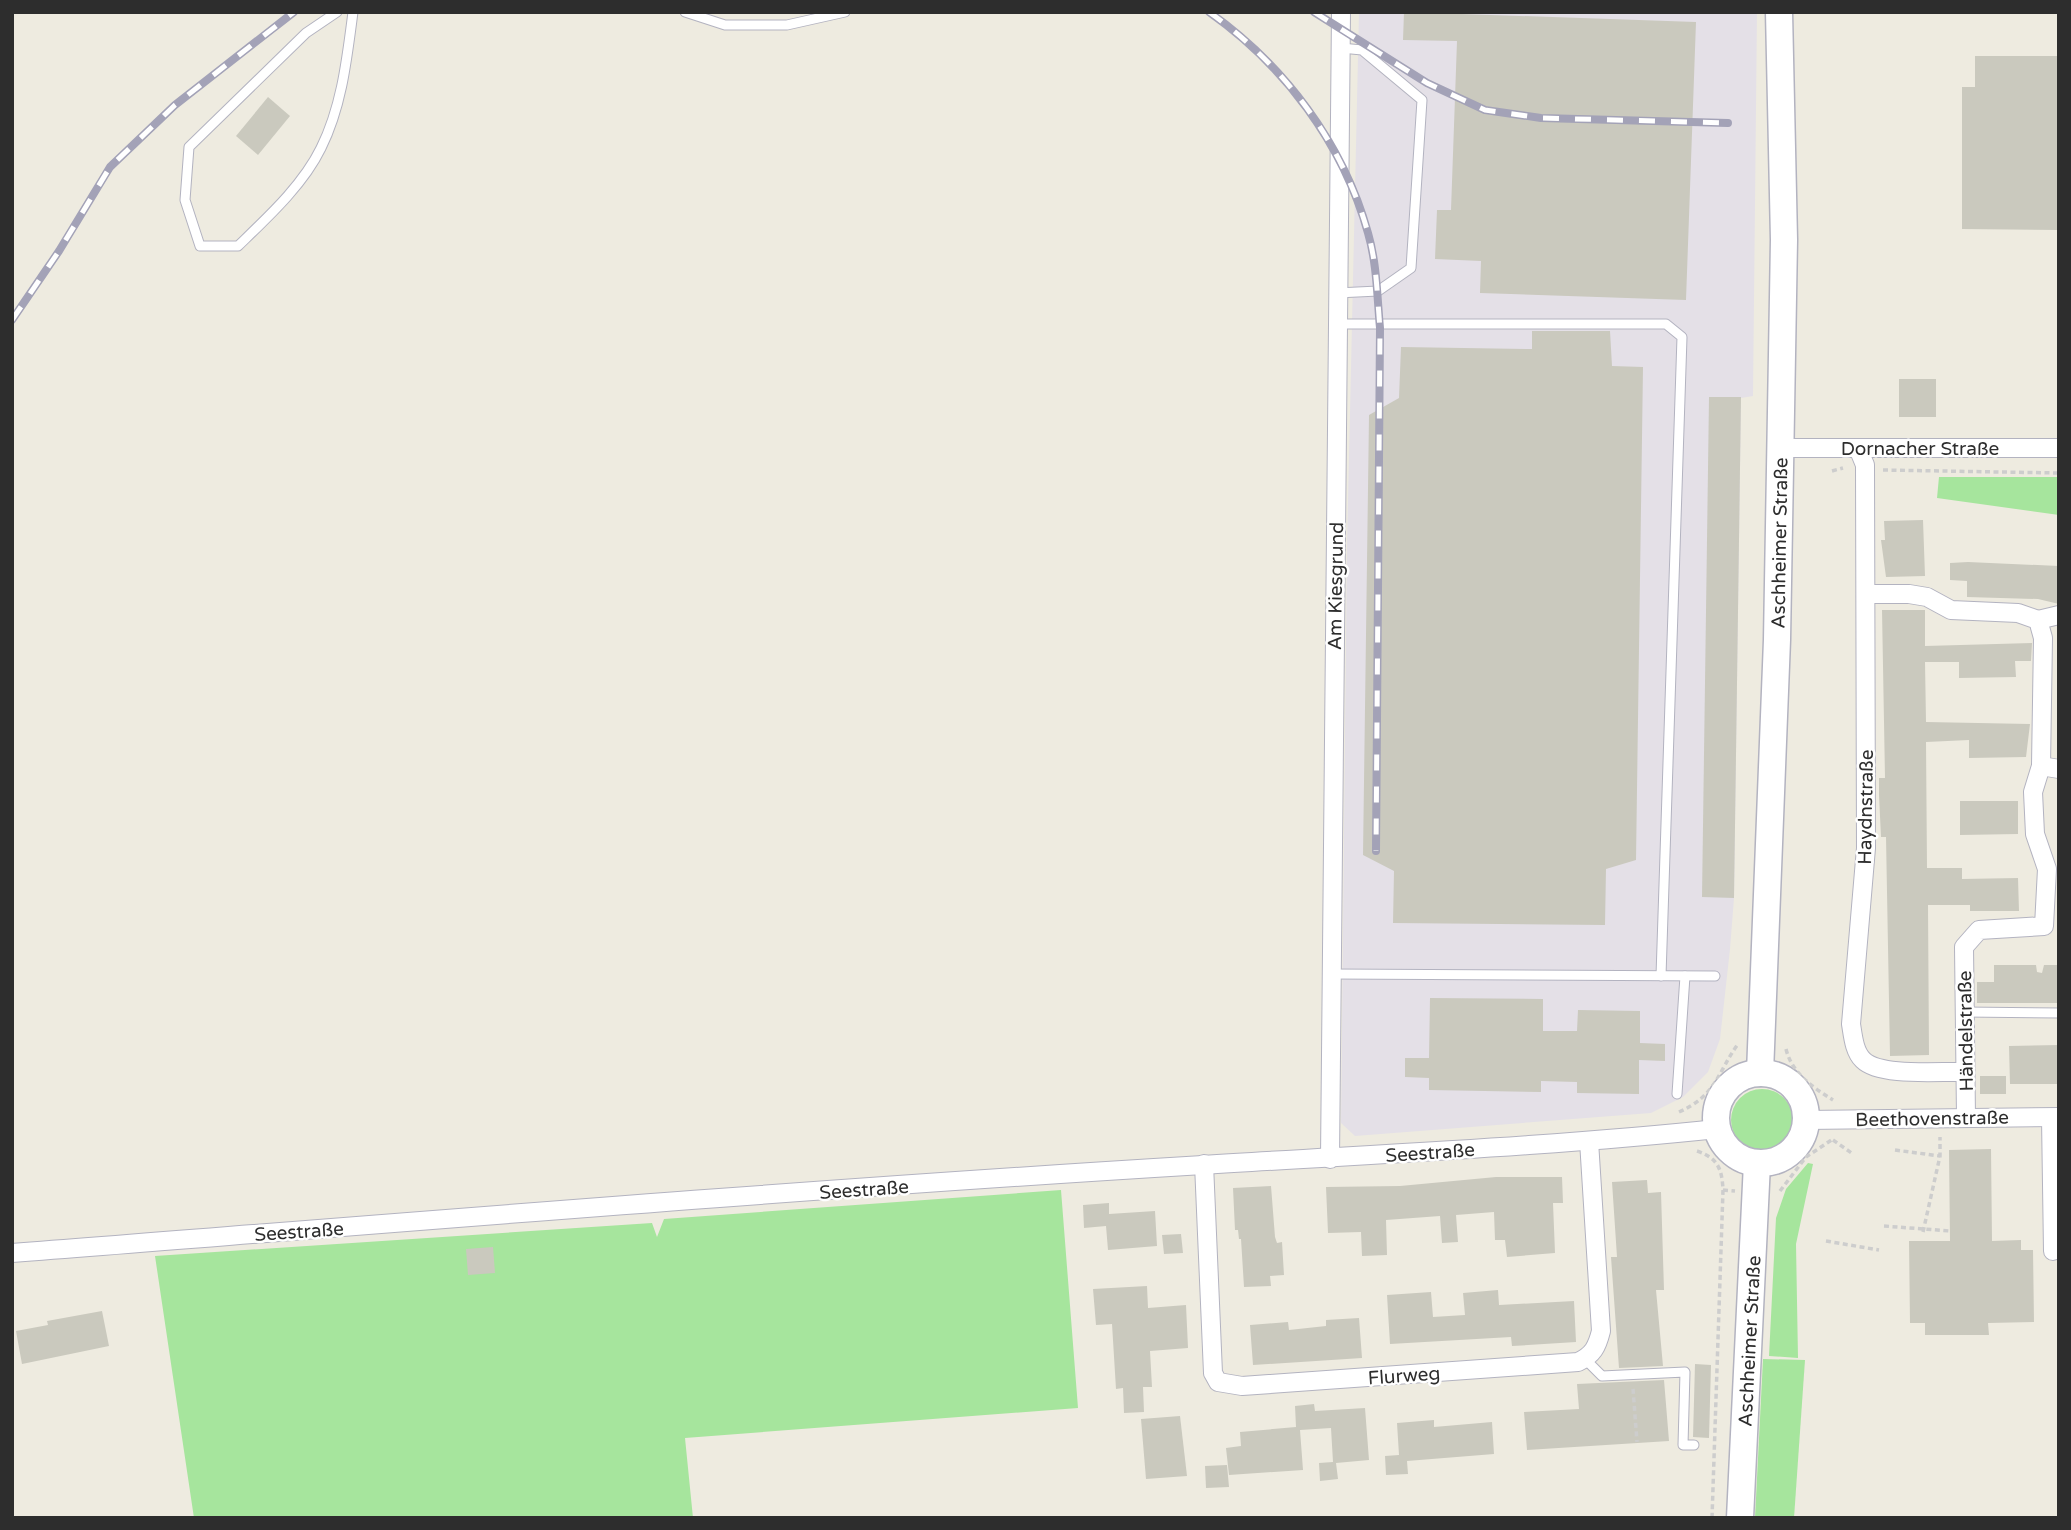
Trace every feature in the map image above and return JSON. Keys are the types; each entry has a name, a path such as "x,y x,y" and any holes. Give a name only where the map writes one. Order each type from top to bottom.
{"main road":[{"name":"Aschheimer Straße","path":"1760,1073 1777,640 1784,240 1779,12"},
{"path":"1760,1073 1775,1076 1793,1088 1804,1106 1806,1121 1803,1135 1785,1157 1756,1163 1731,1153 1717,1129 1718,1102 1725,1091 1747,1076 1760,1073"},
{"name":"Aschheimer Straße","path":"1740,1518 1756,1163"}],"street":[{"name":"Am Kiesgrund","path":"1330,1159 1341,12"},
{"name":"Dornacher Straße","path":"1780,448 1861,456 2059,448"},
{"name":"Haydnstraße","path":"1861,456 1867,594 1866,848 1851,1024 1854,1043 1863,1060 1882,1070 1964,1072"},
{"path":"1867,594 1909,594 1927,597 1951,610 2018,612 2038,620 2059,615"},
{"name":"Händelstraße","path":"1966,1117 1964,947 1979,930 2051,928 2047,869 2050,854 2035,834 2034,792 2050,767 2051,691 2038,620"},
{"path":"2053,1251 2055,1117"},
{"name":"Beethovenstraße","path":"1806,1121 2055,1117"},
{"name":"Seestraße","path":"12,1253 1204,1164 1330,1159 1589,1141 1717,1129"},
{"path":"1585,1359 1598,1346 1601,1331 1589,1141"},
{"name":"Flurweg","path":"1204,1164 1211,1359 1218,1382 1242,1387 1578,1363 1585,1359"}],"lane":[{"path":"337,12 306,33 189,147 185,200 200,246 239,246 278,208 321,149 342,89 353,12"},
{"path":"685,12 726,25 787,25 845,12"},
{"path":"1337,293 1378,291 1411,268 1422,100 1362,50 1341,48"},
{"path":"1337,324 1666,324 1682,337 1661,976"},
{"path":"1331,974 1715,976"},
{"path":"1677,1094 1685,976"},
{"path":"1964,1012 2059,1013"},
{"path":"1585,1359 1602,1376 1685,1372 1683,1445 1694,1445"}],"path":[{"path":"1832,471 1861,456 1884,471 2059,473"},
{"path":"1712,1518 1722,1171 1710,1156 1691,1149 1689,1108 1700,1102 1723,1073 1737,1044"},
{"path":"1923,1231 1940,1156 1941,1118"},
{"path":"1833,1140 1853,1154"},
{"path":"1895,1150 1940,1156"},
{"path":"1884,1226 1950,1231"},
{"path":"1826,1241 1879,1250"},
{"path":"1632,1375 1637,1442"}],"shaded area":[{"path":"1359,12 1757,12 1753,396 1741,398 1734,898 1730,949 1720,1039 1708,1072 1683,1097 1651,1113 1355,1136 1341,1123 1347,546"}],"green space":[{"path":"1939,477 2059,477 2059,515 1937,498"},
{"path":"1756,1089 1768,1089 1784,1098 1791,1108 1791,1132 1784,1142 1768,1151 1756,1151 1745,1146 1736,1137 1731,1126 1731,1114 1736,1103 1745,1094"},
{"path":"1808,1163 1813,1164 1796,1244 1798,1358 1769,1356 1776,1218 1786,1189"},
{"path":"1061,1190 1078,1408 685,1438 693,1518 194,1518 155,1256 652,1223 657,1237 664,1219"},
{"path":"1763,1359 1805,1360 1794,1518 1755,1518"}],"building":[{"path":"1404,12 1696,22 1686,300 1480,293 1481,261 1435,259 1437,210 1451,210 1457,41 1403,40"},
{"path":"1975,56 2059,56 2059,230 1962,229 1962,87 1975,87"},
{"path":"268,97 290,116 258,155 236,136"},
{"path":"1532,331 1610,331 1612,366 1643,367 1636,860 1606,869 1605,925 1393,923 1394,871 1363,855 1369,415 1399,398 1401,347 1532,349"},
{"path":"1899,379 1936,379 1936,417 1899,417"},
{"path":"1709,397 1741,397 1734,898 1702,897"},
{"path":"1923,520 1925,576 1886,577 1881,540 1885,540 1884,521"},
{"path":"1950,563 2059,566 2059,604 2038,599 1967,597 1967,581 1950,580"},
{"path":"1882,610 1925,610 1925,646 2032,643 2031,661 2015,661 2016,677 1959,678 1959,662 1925,662 1926,722 2030,724 2026,757 1969,758 1969,740 1926,742 1927,868 1962,868 1962,879 2018,878 2019,911 1970,911 1970,905 1928,905 1929,1055 1890,1056 1886,837 1881,837 1879,795 1879,778 1885,778"},
{"path":"1960,801 2018,801 2018,834 1960,835"},
{"path":"1994,965 2036,965 2037,972 2042,973 2044,965 2059,965 2059,1003 1977,1003 1977,982 1994,982"},
{"path":"1430,998 1543,999 1543,1031 1577,1031 1578,1010 1640,1011 1640,1043 1665,1044 1665,1061 1639,1060 1639,1094 1577,1093 1577,1082 1541,1081 1541,1092 1429,1090 1429,1078 1405,1077 1405,1058 1429,1058"},
{"path":"2059,1045 2059,1084 2010,1084 2009,1046"},
{"path":"1980,1076 2006,1076 2006,1094 1980,1094"},
{"path":"1991,1149 1992,1241 2021,1240 2021,1250 2033,1250 2034,1322 1988,1323 1989,1335 1925,1335 1925,1323 1910,1323 1909,1241 1950,1241 1949,1150"},
{"path":"1496,1177 1562,1177 1563,1203 1553,1203 1555,1253 1507,1257 1505,1240 1495,1240 1494,1212 1456,1215 1458,1242 1442,1243 1440,1216 1386,1220 1387,1255 1362,1256 1361,1232 1328,1233 1326,1187 1400,1186"},
{"path":"1647,1180 1648,1193 1661,1192 1664,1290 1656,1290 1663,1366 1619,1368 1611,1257 1617,1257 1612,1182"},
{"path":"1271,1186 1275,1237 1277,1243 1282,1242 1284,1275 1270,1276 1271,1286 1244,1287 1241,1239 1238,1230 1235,1230 1233,1188"},
{"path":"1109,1203 1109,1214 1155,1211 1157,1246 1108,1250 1106,1226 1084,1228 1083,1205"},
{"path":"1181,1234 1183,1253 1164,1254 1162,1235"},
{"path":"493,1247 495,1273 468,1275 466,1249"},
{"path":"1147,1286 1148,1308 1186,1305 1188,1348 1150,1351 1152,1387 1143,1387 1144,1412 1124,1413 1123,1388 1116,1389 1112,1324 1096,1325 1093,1289"},
{"path":"1498,1290 1499,1305 1574,1301 1576,1342 1512,1346 1511,1337 1390,1344 1387,1295 1431,1292 1433,1317 1465,1315 1463,1293"},
{"path":"102,1311 109,1346 22,1364 16,1331 48,1325 47,1321"},
{"path":"1359,1318 1362,1358 1253,1365 1250,1325 1288,1322 1289,1330 1326,1326 1326,1320"},
{"path":"1695,1364 1711,1365 1709,1438 1693,1437"},
{"path":"1664,1380 1669,1441 1527,1450 1524,1412 1579,1409 1577,1384"},
{"path":"1314,1404 1315,1411 1365,1408 1369,1460 1336,1463 1338,1479 1320,1481 1319,1463 1333,1462 1331,1428 1300,1430 1303,1470 1229,1475 1226,1448 1241,1446 1240,1432 1296,1427 1295,1406"},
{"path":"1180,1416 1187,1476 1146,1479 1141,1419"},
{"path":"1434,1420 1434,1427 1492,1422 1494,1454 1407,1461 1408,1474 1386,1475 1385,1456 1399,1455 1397,1423"},
{"path":"1227,1465 1229,1487 1206,1488 1205,1466"}],"railway":[{"path":"12,320 59,251 110,167 175,105 294,12"},
{"path":"1209,12 1262,56 1286,81 1307,109 1343,168 1357,200 1371,245 1380,328 1376,851"},
{"path":"1314,12 1427,83 1485,110 1541,118 1728,123"}]}
